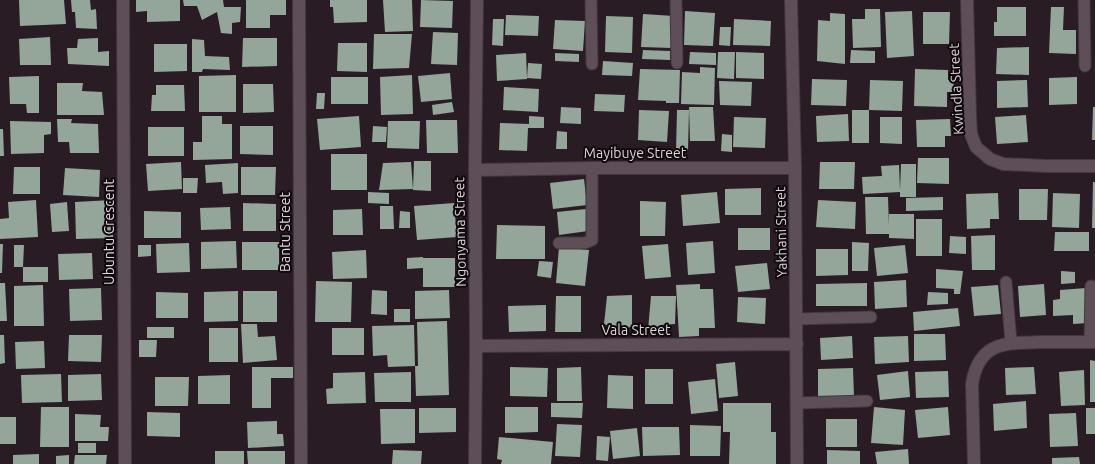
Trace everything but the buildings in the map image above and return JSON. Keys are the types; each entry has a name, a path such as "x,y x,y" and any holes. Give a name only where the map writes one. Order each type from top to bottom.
{"street":[{"name":"Ubuntu Crescent","path":"123,0 125,464"},
{"name":"Bantu Street","path":"299,0 302,464"},
{"name":"Ngonyama Street","path":"475,464 475,170 477,0"},
{"name":"Yakhani Street","path":"792,0 797,344 797,464"},
{"name":"Kwindla Street","path":"967,0 971,134 976,147 990,159 1003,164 1095,166"},
{"name":"Mayibuye Street","path":"475,170 592,168 795,168"},
{"path":"974,464 972,384 974,372 979,361 996,346 1011,342 1093,342"},
{"name":"Vala Street","path":"476,346 797,344"}],"lane":[{"path":"591,0 592,64"},
{"path":"676,0 677,63"},
{"path":"1084,0 1085,66"},
{"path":"559,243 585,243 592,240 592,168"},
{"path":"1006,282 1011,342"},
{"path":"1091,286 1093,342"},
{"path":"796,319 871,317"},
{"path":"797,402 867,401"}]}
